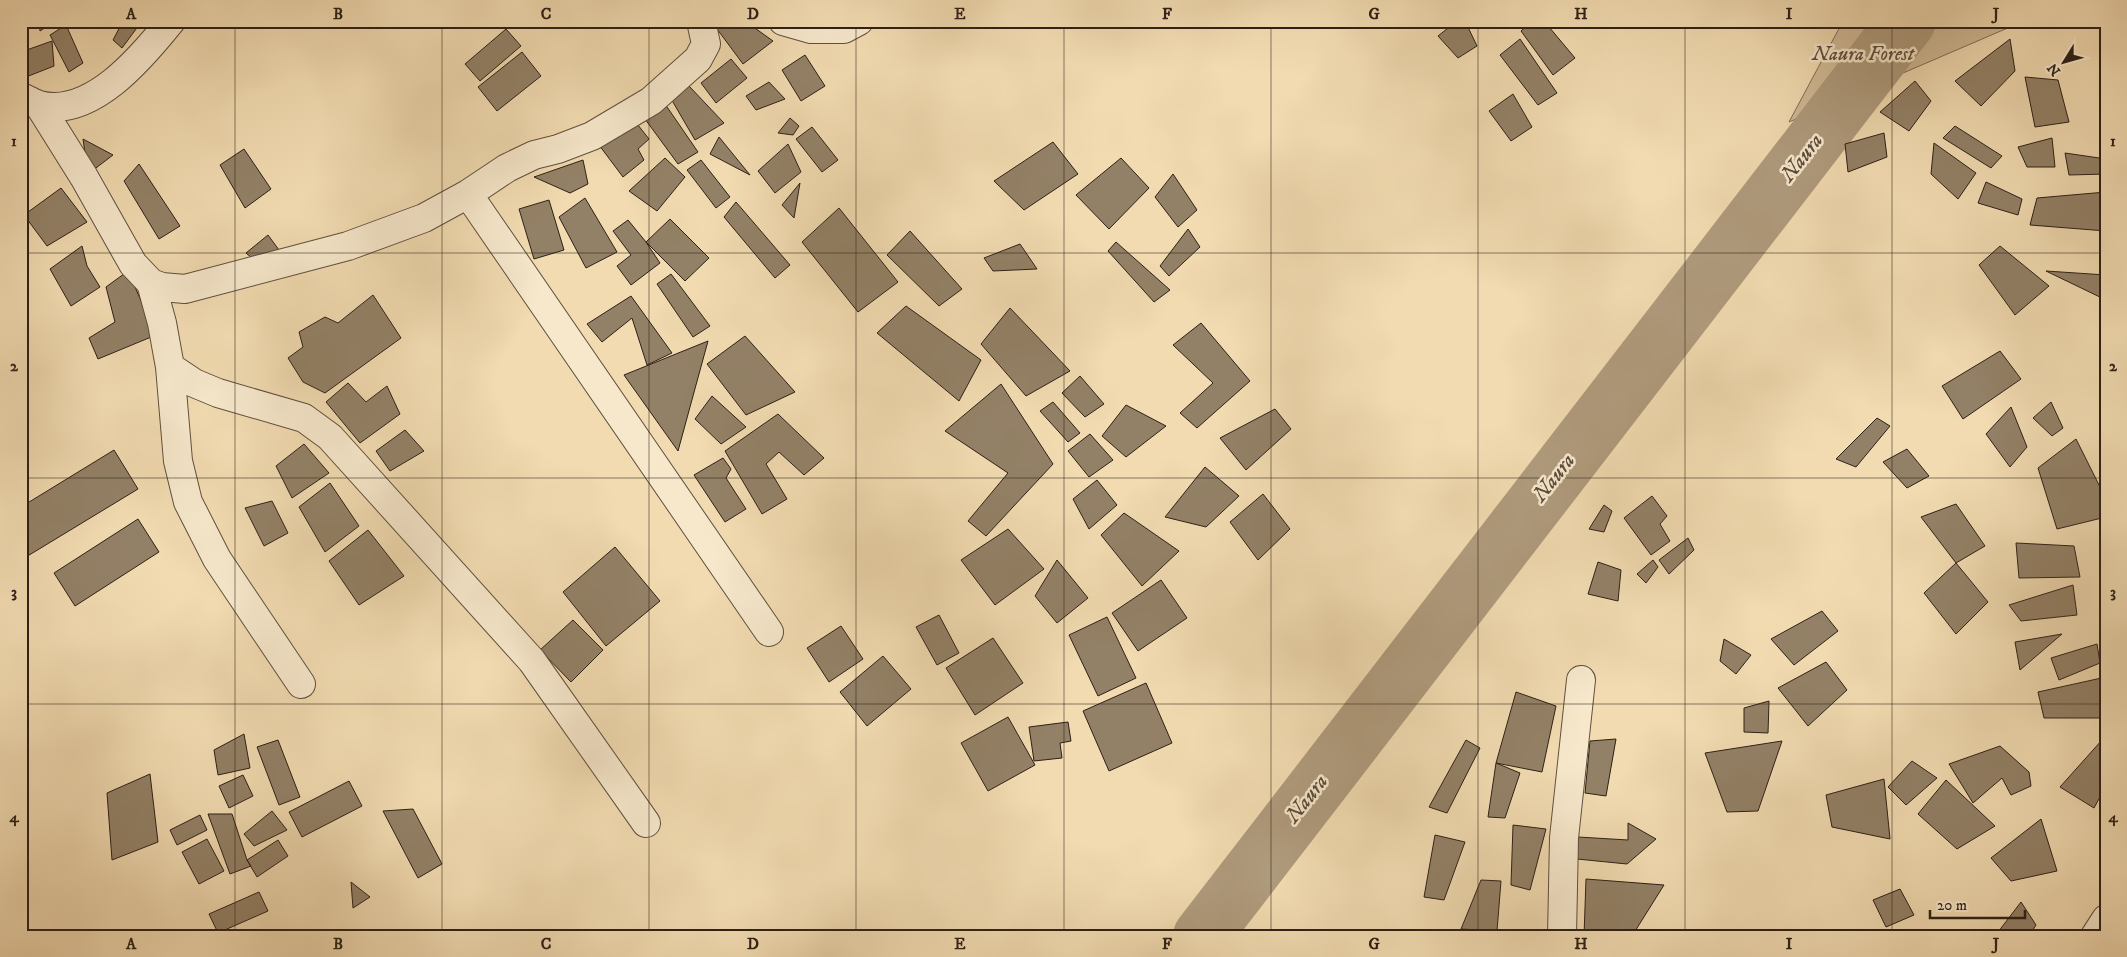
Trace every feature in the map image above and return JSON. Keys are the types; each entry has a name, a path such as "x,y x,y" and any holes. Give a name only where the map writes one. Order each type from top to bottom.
{"street":[{"path":"30,101 62,106 84,101 105,89 145,54 171,21"},
{"path":"30,101 84,177 133,264 151,283 162,287 185,289 282,264 382,234 424,218 468,194 507,168 534,155 558,149 592,136 651,101 698,59 706,44 701,21"},
{"path":"783,21 811,29 844,29 859,21"},
{"path":"468,194 770,632"},
{"path":"151,283 162,324 170,367 178,461 188,502 217,559 301,684"},
{"path":"170,367 194,383 218,393 304,418 330,437 532,661 646,823"},
{"path":"1562,936 1564,838 1581,680"},
{"path":"2095,936 2106,919"}],"green space":[{"name":"Naura Forest","path":"1843,21 2024,21 1789,122"}],"building":[{"path":"39,21 55,21 40,31"},
{"path":"123,21 142,21 122,48 113,40"},
{"path":"720,21 745,21 773,41 743,64 717,29"},
{"path":"1457,21 1465,21 1477,46 1458,58 1438,36"},
{"path":"1532,21 1544,21 1575,58 1553,75 1521,31"},
{"path":"66,25 83,63 69,72 50,35"},
{"path":"506,29 521,46 480,81 465,64"},
{"path":"1520,39 1557,93 1538,105 1500,55"},
{"path":"2010,39 2015,71 1981,106 1955,81"},
{"path":"52,41 54,66 21,79 21,52"},
{"path":"522,52 541,76 497,111 478,87"},
{"path":"805,55 825,86 801,101 782,70"},
{"path":"731,59 747,78 716,103 701,83"},
{"path":"2025,77 2058,80 2069,122 2035,127"},
{"path":"1915,81 1931,101 1909,131 1880,112"},
{"path":"769,82 785,99 756,110 746,96"},
{"path":"689,86 724,123 695,140 670,97"},
{"path":"1513,94 1532,127 1511,141 1489,111"},
{"path":"665,104 698,152 678,164 645,119"},
{"path":"790,118 799,126 793,135 778,133"},
{"path":"634,120 649,139 638,149 644,160 623,177 599,145"},
{"path":"1955,126 2002,156 1991,168 1943,138"},
{"path":"812,127 838,160 822,172 796,139"},
{"path":"1884,133 1887,157 1848,172 1845,144"},
{"path":"719,137 750,175 710,154"},
{"path":"2052,138 2055,167 2027,167 2018,147"},
{"path":"83,139 113,155 88,174"},
{"path":"1053,142 1078,174 1024,210 994,181"},
{"path":"1934,143 1976,173 1958,199 1931,174"},
{"path":"788,144 801,172 775,193 758,171"},
{"path":"244,149 271,189 245,208 220,165"},
{"path":"2065,153 2106,159 2106,174 2069,175"},
{"path":"665,158 685,177 657,211 629,191"},
{"path":"1121,158 1149,188 1109,229 1076,195"},
{"path":"583,160 588,184 570,193 534,177"},
{"path":"701,160 730,197 716,208 687,170"},
{"path":"139,164 180,226 159,239 124,181"},
{"path":"1173,174 1197,210 1178,227 1155,197"},
{"path":"1986,182 2022,199 2018,215 1978,203"},
{"path":"800,183 794,218 782,205"},
{"path":"61,188 87,222 47,246 24,215"},
{"path":"2106,192 2106,231 2030,225 2037,198"},
{"path":"585,198 617,252 586,268 559,217"},
{"path":"549,200 564,250 534,259 519,209"},
{"path":"736,202 790,265 775,278 724,217"},
{"path":"839,208 898,282 858,312 802,242"},
{"path":"670,219 709,258 685,281 646,242"},
{"path":"628,220 660,263 631,285 617,266 631,255 613,231"},
{"path":"1188,229 1200,247 1169,276 1160,266"},
{"path":"910,231 962,289 939,306 887,255"},
{"path":"268,235 279,250 259,264 246,253"},
{"path":"1116,242 1170,290 1154,302 1108,251"},
{"path":"1020,244 1037,269 993,271 984,258"},
{"path":"82,246 87,266 100,287 71,306 50,269"},
{"path":"2000,246 2049,286 2015,315 1979,265"},
{"path":"128,271 156,335 98,359 89,338 115,322 106,287"},
{"path":"2046,271 2106,275 2106,300"},
{"path":"671,274 710,326 693,337 657,284"},
{"path":"373,295 401,338 325,393 303,382 288,358 303,347 299,332 325,317 338,323"},
{"path":"631,296 672,353 647,365 632,318 602,342 587,324"},
{"path":"906,306 981,360 959,401 877,333"},
{"path":"1010,308 1070,371 1026,396 981,344"},
{"path":"1201,323 1250,381 1197,428 1180,413 1213,383 1173,345"},
{"path":"745,336 795,392 746,415 707,364"},
{"path":"708,341 678,451 624,375"},
{"path":"2000,351 2021,379 1963,419 1942,386"},
{"path":"1080,376 1104,404 1085,417 1062,393"},
{"path":"348,383 366,402 387,386 400,414 360,443 326,402"},
{"path":"1001,384 1053,464 986,536 968,521 1008,473 945,431"},
{"path":"712,396 746,427 721,444 695,419"},
{"path":"1053,402 1080,433 1068,442 1040,411"},
{"path":"2051,402 2063,428 2052,436 2033,418"},
{"path":"1126,405 1166,426 1126,457 1102,436"},
{"path":"2011,407 2027,447 2010,467 1986,434"},
{"path":"1275,409 1291,429 1246,470 1220,438"},
{"path":"778,414 824,458 804,475 779,452 766,464 787,499 762,514 725,451"},
{"path":"1877,418 1890,426 1856,467 1836,459"},
{"path":"405,430 424,451 390,471 376,451"},
{"path":"1090,434 1113,460 1089,477 1068,451"},
{"path":"2076,439 2106,499 2106,517 2057,529 2038,468"},
{"path":"304,444 329,473 292,498 276,466"},
{"path":"1907,449 1929,476 1907,488 1883,462"},
{"path":"114,450 138,489 21,560 21,507"},
{"path":"723,458 731,469 726,478 746,509 725,522 694,475"},
{"path":"1205,467 1239,496 1206,527 1165,517"},
{"path":"1097,480 1117,505 1089,529 1073,499"},
{"path":"330,483 359,526 325,552 299,507"},
{"path":"1263,494 1290,529 1258,560 1230,522"},
{"path":"1652,496 1667,516 1660,524 1670,541 1651,555 1624,518"},
{"path":"272,501 288,533 264,546 245,508"},
{"path":"1956,504 1985,546 1956,563 1921,517"},
{"path":"1604,505 1612,511 1604,532 1589,529"},
{"path":"1124,513 1179,551 1142,586 1101,535"},
{"path":"138,519 159,552 75,606 54,573"},
{"path":"1008,529 1044,569 995,605 961,560"},
{"path":"368,530 404,576 359,605 329,561"},
{"path":"1688,538 1694,550 1669,574 1659,560"},
{"path":"2016,543 2074,546 2080,577 2019,578"},
{"path":"615,547 660,601 606,646 563,592"},
{"path":"1057,560 1088,598 1057,623 1035,596"},
{"path":"1653,560 1658,567 1646,583 1637,574"},
{"path":"1598,562 1621,570 1618,601 1588,594"},
{"path":"1956,563 1988,602 1956,634 1924,593"},
{"path":"1161,580 1187,618 1138,651 1112,613"},
{"path":"2073,585 2077,615 2021,621 2009,605"},
{"path":"1822,611 1838,631 1794,665 1771,639"},
{"path":"939,615 959,653 937,665 916,627"},
{"path":"1107,617 1136,678 1098,696 1069,635"},
{"path":"573,620 603,650 571,682 540,650"},
{"path":"841,626 863,659 829,682 807,648"},
{"path":"2062,634 2020,670 2015,642"},
{"path":"993,638 1023,683 975,715 946,668"},
{"path":"1724,639 1751,655 1736,674 1720,661"},
{"path":"2097,644 2100,663 2059,680 2051,658"},
{"path":"883,656 911,689 867,726 840,692"},
{"path":"1826,662 1847,690 1808,726 1778,688"},
{"path":"2106,677 2106,718 2044,718 2038,692"},
{"path":"1146,683 1172,743 1109,771 1083,711"},
{"path":"1516,692 1556,706 1542,772 1496,763"},
{"path":"1769,701 1768,733 1744,732 1744,708"},
{"path":"1008,717 1035,765 988,791 961,743"},
{"path":"1068,722 1071,741 1060,743 1062,758 1034,761 1029,727"},
{"path":"244,734 250,768 218,775 214,750"},
{"path":"1616,739 1606,796 1585,793 1590,741"},
{"path":"278,740 300,797 279,805 257,747"},
{"path":"1466,740 1480,748 1447,813 1429,807"},
{"path":"2102,740 2106,743 2106,786 2094,808 2060,787"},
{"path":"1782,741 1758,811 1727,812 1705,753"},
{"path":"2000,746 2029,772 2031,786 2011,795 2002,778 1973,803 1949,764"},
{"path":"1912,761 1937,778 1906,805 1888,787"},
{"path":"1496,763 1520,773 1505,818 1488,817"},
{"path":"150,774 158,842 112,860 107,793"},
{"path":"243,775 253,796 229,808 219,786"},
{"path":"1884,779 1890,839 1832,827 1826,795"},
{"path":"1946,780 1995,826 1957,849 1918,814"},
{"path":"349,781 362,806 302,837 289,812"},
{"path":"413,809 442,864 418,878 383,811"},
{"path":"272,811 287,830 254,846 244,834"},
{"path":"208,814 232,814 247,860 251,866 230,874"},
{"path":"200,815 207,830 177,845 170,830"},
{"path":"2041,819 2057,871 2011,881 1991,858"},
{"path":"1628,823 1656,839 1627,864 1577,859 1578,837 1628,840"},
{"path":"1513,825 1546,829 1530,890 1511,885"},
{"path":"1435,835 1465,842 1444,900 1424,897"},
{"path":"207,839 224,871 199,884 182,852"},
{"path":"278,840 288,856 257,877 247,860"},
{"path":"1586,879 1664,885 1632,936 1584,936"},
{"path":"1481,880 1501,881 1497,931 1461,929"},
{"path":"351,882 370,897 353,908"},
{"path":"1900,889 1914,915 1886,927 1873,900"},
{"path":"259,892 268,911 218,933 209,914"},
{"path":"2021,902 2036,925 2029,936 1995,936"}],"waterway":[{"name":"Naura","path":"1202,936 1907,21"}]}
